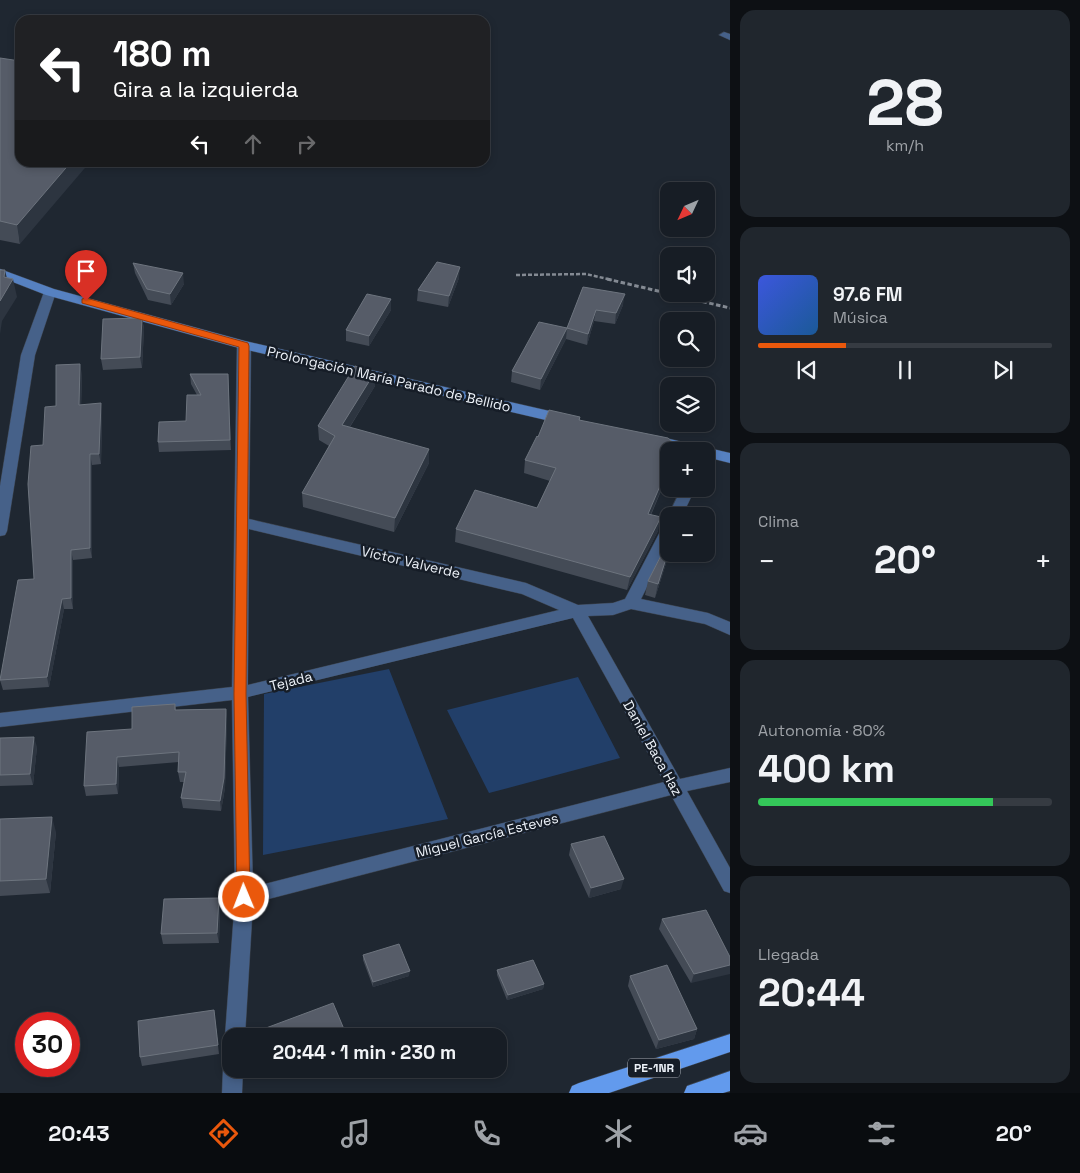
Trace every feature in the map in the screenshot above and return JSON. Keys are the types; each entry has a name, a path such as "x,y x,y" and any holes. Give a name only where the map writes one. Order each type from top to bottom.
{"main road":[{"name":"PE-1NR","path":"579,1093 730,1043"},
{"path":"694,1093 730,1082"}],"street":[{"name":"Prolongación María Parado de Bellido","path":"0,273 50,292 244,346 584,424"},
{"path":"0,531 28,355 50,292"},
{"path":"236,1028 244,897 240,694 244,346"},
{"path":"643,438 661,442"},
{"path":"715,455 730,458"},
{"name":"Víctor Valverde","path":"242,522 526,589 577,611"},
{"path":"631,603 660,546"},
{"path":"577,611 613,610 631,603 708,619 730,629"},
{"name":"Tejada","path":"0,720 240,694 577,611"},
{"name":"Daniel Baca Haz","path":"577,611 730,885"},
{"name":"Miguel García Esteves","path":"244,897 674,787 730,775"},
{"path":"232,1093 233,1078"}],"path":[{"path":"516,275 586,274 730,308"}],"shaded area":[{"path":"389,669 448,819 263,855 264,694"},
{"path":"578,677 620,758 489,793 447,710"}],"building":[{"path":"0,58 15,60 15,167 67,167 17,225 0,221"},
{"path":"437,262 460,267 449,296 418,290"},
{"path":"133,263 183,273 170,294 147,289"},
{"path":"0,270 5,270 4,277 13,279 0,301"},
{"path":"583,287 625,294 616,313 596,310 588,334 567,328"},
{"path":"367,294 391,299 369,336 346,330"},
{"path":"142,318 140,357 101,359 103,319"},
{"path":"539,322 567,328 541,379 512,371"},
{"path":"80,364 79,405 101,403 99,454 90,454 90,548 71,550 71,598 62,599 47,677 0,680 18,580 34,579 28,484 31,446 43,445 45,407 56,406 56,365"},
{"path":"355,366 375,372 342,425 429,449 395,518 302,493 335,436 318,426"},
{"path":"190,374 228,374 230,440 158,442 159,422 186,421 187,395 201,395"},
{"path":"549,410 580,417 579,420 668,438 672,442 660,442 660,486 648,514 660,517 660,519 630,577 456,529 475,490 537,508 556,468 525,460 538,437"},
{"path":"660,558 660,562 665,562 658,584 648,581"},
{"path":"175,704 175,710 226,709 224,778 220,801 181,798 186,772 178,772 179,752 117,757 116,784 84,786 87,732 132,729 132,707"},
{"path":"34,737 30,774 0,775 0,738"},
{"path":"52,817 46,879 0,881 0,819"},
{"path":"604,836 624,879 591,888 571,844"},
{"path":"219,898 217,933 161,934 164,899"},
{"path":"706,910 730,957 730,965 694,974 662,919"},
{"path":"399,944 410,971 373,982 363,955"},
{"path":"533,960 544,984 508,995 497,970"},
{"path":"667,965 697,1029 659,1040 630,976"},
{"path":"333,1003 343,1028 266,1028"},
{"path":"214,1010 218,1045 140,1057 138,1021"}],"route":[{"path":"86,301 244,346 240,694 244,897"}]}
